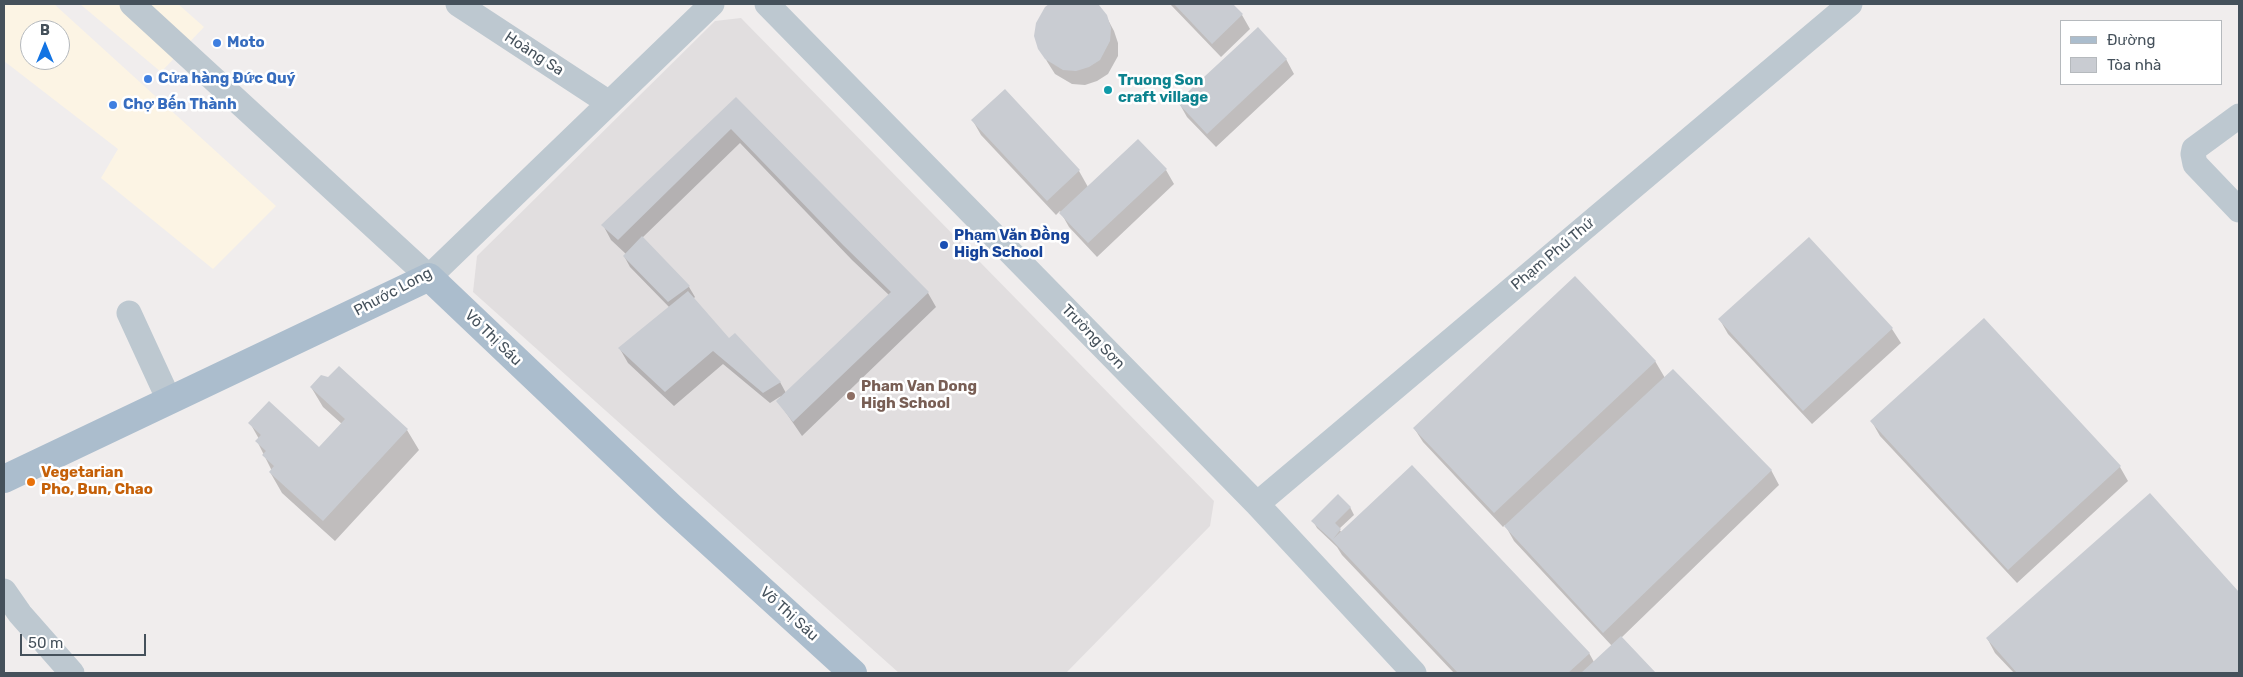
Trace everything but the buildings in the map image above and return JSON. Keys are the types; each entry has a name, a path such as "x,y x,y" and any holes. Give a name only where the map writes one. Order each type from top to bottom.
{"main road":[{"name":"Phước Long","path":"4,479 429,277"},
{"name":"Võ Thị Sáu","path":"429,277 671,507 853,673"}],"street":[{"name":"Võ Thị Sáu","path":"132,4 429,277"},
{"name":"Hoàng Sa","path":"458,4 609,103"},
{"name":"Phước Long","path":"429,277 712,4"},
{"name":"Trường Sơn","path":"767,4 1257,504 1414,673"},
{"name":"Phạm Phú Thứ","path":"1257,504 1850,4"},
{"path":"2239,116 2194,149 2193,154 2196,164 2239,210"},
{"path":"128,313 170,400"},
{"path":"4,591 20,614 72,673"}],"shaded area":[{"name":"Chợ Bến Thành","path":"4,4 54,4 276,206 213,269 101,178 118,149 4,61"},
{"name":"Chợ Bến Thành","path":"80,4 178,4 204,27 161,72"},
{"name":"Pham Van Dong High School","path":"741,18 1214,501 1210,526 1066,673 899,673 473,292 477,256 715,21"}],"place":[{"name":"Moto","path":"217,43"},
{"name":"Cửa hàng Đức Quý","path":"148,79"},
{"name":"Truong Son craft village","path":"1108,90"},
{"name":"Chợ Bến Thành","path":"113,105"},
{"name":"Phạm Văn Đồng High School","path":"944,245"},
{"name":"Pham Van Dong High School","path":"851,396"},
{"name":"Vegetarian Pho, Bun, Chao","path":"31,482"}]}
